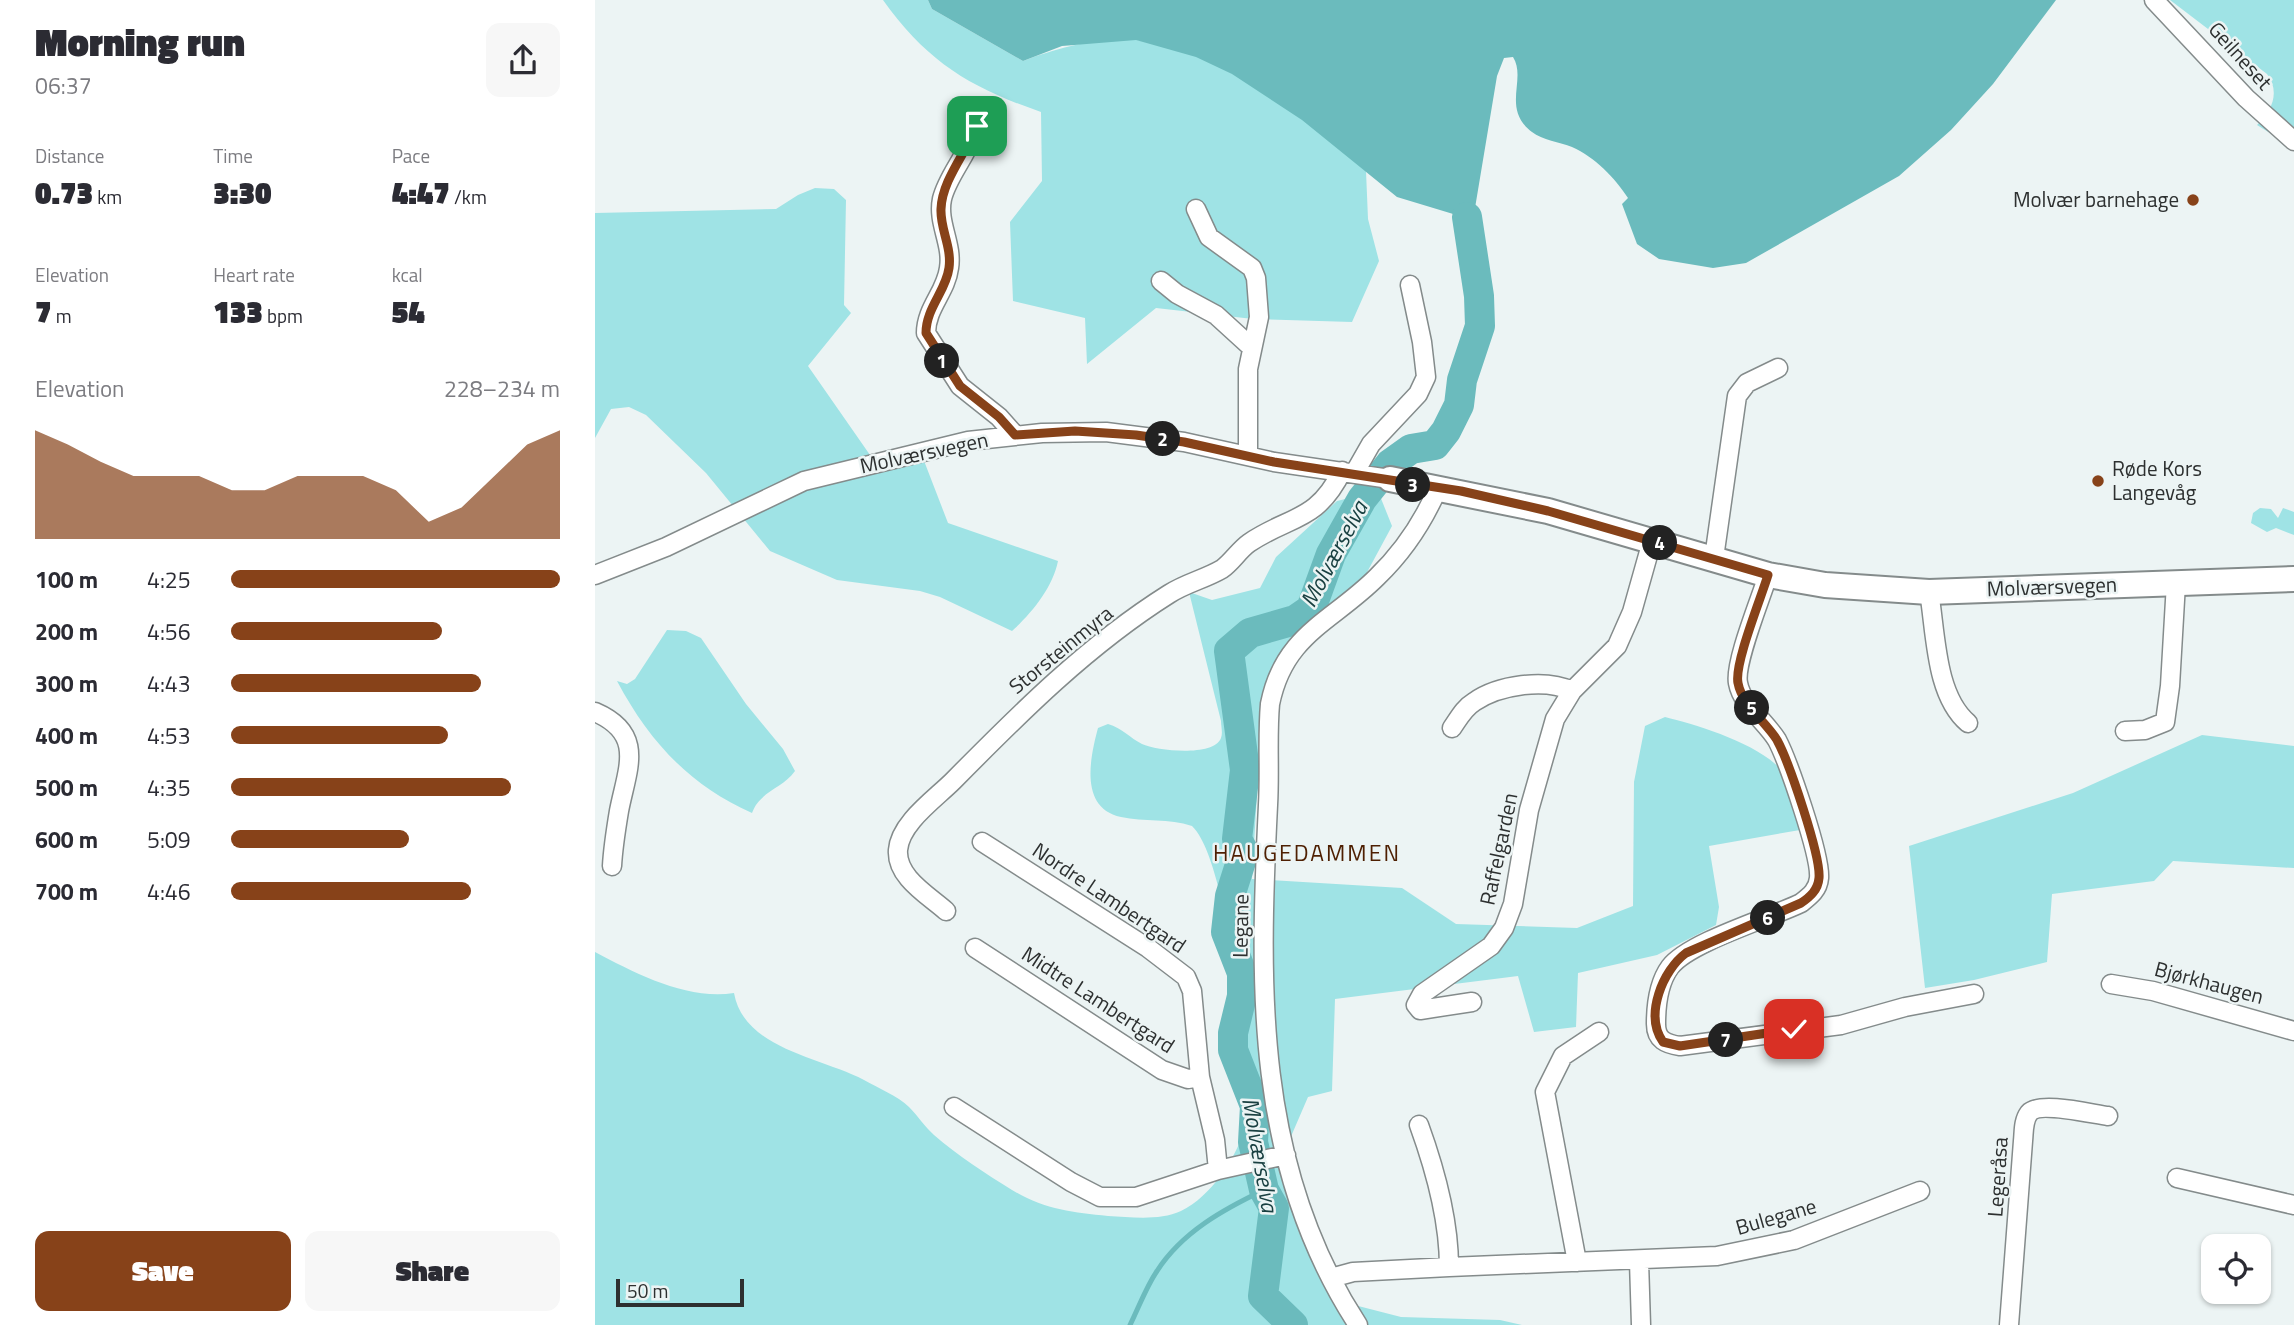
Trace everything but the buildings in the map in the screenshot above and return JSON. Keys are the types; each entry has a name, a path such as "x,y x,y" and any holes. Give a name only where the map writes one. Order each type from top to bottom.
{"street":[{"name":"Geilneset","path":"2154,0 2246,98 2294,141"},
{"path":"975,110 977,126 942,200 942,221 948,246 949,268 929,313 926,333 960,386 999,417 1015,435"},
{"path":"1196,209 1209,237 1252,268 1256,278 1259,317 1250,346 1248,455"},
{"path":"1161,281 1177,294 1216,315 1250,346"},
{"path":"1363,474 1371,444 1418,394 1426,377 1410,285"},
{"path":"1714,558 1737,396 1747,383 1778,368"},
{"name":"Molværsvegen","path":"595,575 666,547 804,481 968,440 1015,435 1106,432 1184,442 1274,462 1363,474 1437,490 1494,498 1768,575 1825,585 1929,592 2294,579"},
{"name":"Storsteinmyra","path":"946,911 908,877 901,867 898,854 901,838 917,817 1023,711 1078,663 1168,595 1212,575 1248,544 1316,508 1363,474"},
{"name":"Legane","path":"1358,1325 1331,1278 1299,1203 1286,1155 1266,1055 1262,915 1269,778 1269,714 1274,685 1286,657 1300,640 1376,578 1410,542 1437,490"},
{"name":"Raffelgarden","path":"1472,1002 1429,1010 1420,1010 1416,1005 1422,994 1491,946 1504,928 1513,904 1529,810 1542,758 1560,707 1572,691 1617,646 1632,612 1652,541"},
{"path":"1768,575 1739,667 1738,685 1769,729 1786,760 1815,855 1819,881 1811,896 1801,903 1707,943 1677,960 1661,989 1656,1023 1659,1036 1668,1045 1680,1046 1841,1025 1905,1007 1974,994"},
{"path":"2125,731 2145,730 2165,722 2170,686 2176,583"},
{"path":"1929,592 1942,674 1956,713 1968,723"},
{"path":"1452,728 1464,710 1491,693 1537,684 1550,684 1572,691"},
{"path":"595,712 606,716 624,733 630,756 613,866"},
{"name":"Nordre Lambertgard","path":"982,842 1148,948 1186,977 1192,991 1200,1077 1215,1140 1218,1170"},
{"name":"Midtre Lambertgard","path":"975,948 1162,1070 1188,1079 1200,1077"},
{"name":"Bjørkhaugen","path":"2111,984 2153,991 2294,1031"},
{"path":"1577,1262 1545,1092 1563,1056 1599,1032"},
{"path":"954,1107 1071,1182 1100,1197 1136,1197 1218,1170 1286,1155"},
{"name":"Legeråsa","path":"2009,1325 2023,1141 2028,1114 2046,1107 2108,1116"},
{"path":"1419,1125 1441,1206 1449,1266"},
{"path":"2177,1178 2294,1205"},
{"name":"Bulegane","path":"1331,1278 1353,1272 1449,1266 1717,1256 1762,1249 1794,1240 1920,1192"},
{"path":"1639,1261 1641,1325"}],"shaded area":[{"path":"883,0 928,0 932,9 1023,61 1094,41 1123,39 1168,46 1229,72 1289,109 1366,171 1368,219 1379,261 1352,322 1253,319 1156,308 1087,364 1085,318 1013,301 1010,222 1042,181 1041,112 993,93 952,70 916,40"},
{"path":"928,0 2056,0 1993,84 1951,130 1899,176 1746,263 1713,268 1659,259 1637,244 1622,204 1628,198 1611,176 1580,151 1536,135 1523,123 1516,104 1518,75 1513,57 1504,58 1497,76 1473,220 1397,197 1302,120 1232,74 1196,57 1136,40 1062,46 1023,61 932,9"},
{"path":"2170,0 2294,0 2294,148 2257,125 2273,100 2273,87 2267,74"},
{"path":"815,188 834,189 846,200 844,305 851,313 808,366 870,455 921,453 948,523 1058,561 1052,580 1041,599 1012,631 940,597 920,591 837,580 770,551 706,473 646,415 629,407 611,409 595,438 595,213 776,209"},
{"path":"1378,491 1392,526 1358,589 1293,636 1263,689 1252,879 1402,888 1456,924 1577,928 1633,906 1634,782 1645,726 1665,717 1731,738 1777,766 1789,783 1800,830 1709,846 1719,907 1716,925 1657,955 1578,973 1576,1027 1534,1032 1518,976 1335,999 1332,1091 1308,1097 1283,1155 1331,1299 1401,1317 1500,1320 1522,1325 595,1325 595,952 628,969 680,989 698,993 734,993 741,1012 752,1027 768,1039 786,1049 864,1080 894,1096 909,1107 931,1132 952,1150 1002,1184 1035,1202 1083,1213 1154,1217 1181,1211 1203,1196 1222,1174 1237,1148 1247,1116 1249,1094 1248,1065 1236,976 1222,902 1203,843 1192,826 1121,817 1108,812 1099,804 1093,793 1091,780 1095,740 1098,728 1108,724 1149,747 1185,751 1208,748 1216,744 1222,736 1221,721 1189,592 1212,600 1260,588 1276,557 1337,501"},
{"path":"2260,508 2271,509 2278,518 2283,508 2294,512 2294,535 2276,528 2267,532 2251,523 2253,513"},
{"path":"667,630 686,631 701,638 746,704 783,749 795,771 760,800 752,813 709,789 673,759 643,723 617,681 627,684 635,679"},
{"path":"2202,735 2294,746 2294,868 2173,861 2154,881 2052,894 2047,962 1974,980 1925,988 1909,846 2073,793"}],"waterway":[{"name":"Molværselva","path":"1293,1325 1263,1296 1274,1208 1264,1190 1253,1142 1255,1106 1233,1050 1233,1033 1242,996 1242,973 1226,932 1230,896 1244,852 1237,839 1245,770 1229,651 1250,633 1295,620 1311,609 1331,554 1362,499 1390,464 1411,449 1435,445 1446,431 1459,405 1462,380 1480,326 1479,296 1467,217"},
{"path":"1130,1325 1153,1277 1167,1257 1205,1223 1264,1190"}],"place":[{"name":"Molvær barnehage","path":"2193,200"},
{"name":"Røde Kors Langevåg","path":"2098,481"}],"district":[{"name":"HAUGEDAMMEN","path":"1307,853"}],"route":[{"path":"977,126 947,184 942,200 942,221 950,257 949,268 947,278 929,313 926,333 933,348 960,386 984,408 999,417 1015,435 1075,431 1136,435 1184,442 1274,462 1355,472 1437,490 1461,491 1548,511 1768,575 1739,667 1738,685 1744,698 1778,743 1786,760 1815,855 1819,881 1811,896 1801,903 1717,938 1677,960 1665,976 1657,1006 1656,1023 1663,1042 1680,1046 1794,1029"}]}
